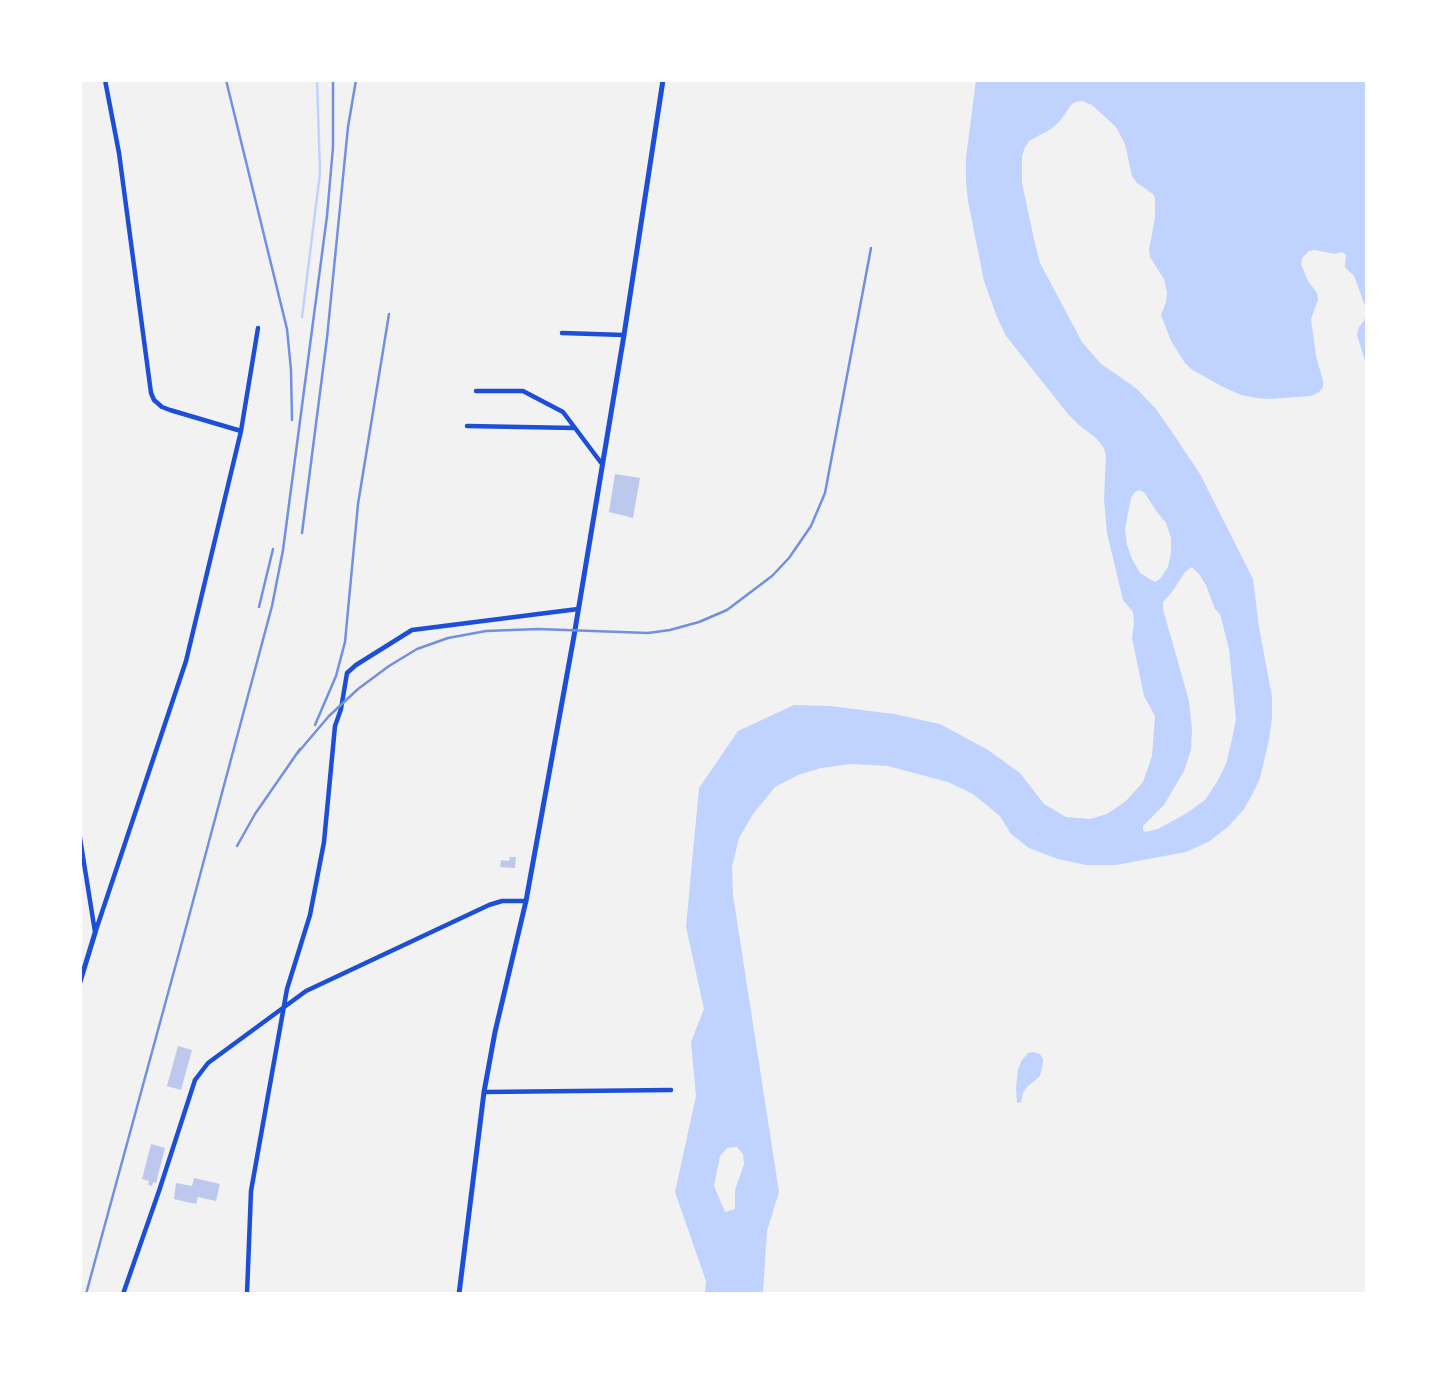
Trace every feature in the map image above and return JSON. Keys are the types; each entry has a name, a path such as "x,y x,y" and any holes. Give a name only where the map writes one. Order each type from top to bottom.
{"street":[{"path":"105,80 119,153 151,393 162,407 241,431"},
{"path":"459,1293 484,1092 495,1032 526,901 578,609 663,80"},
{"path":"80,982 186,661 241,431 258,328"},
{"path":"562,333 624,335"},
{"path":"476,391 523,391 563,411 603,464"},
{"path":"467,426 576,428"},
{"path":"247,1293 251,1191 287,989 310,915 324,842 335,726 341,709 344,680 349,670 412,630 578,609"},
{"path":"80,838 95,933"},
{"path":"123,1293 195,1080 213,1059 306,991 489,905 502,901 526,901"},
{"path":"484,1092 671,1090"}],"water":[{"path":"976,80 1366,81 1366,314 1354,276 1345,267 1346,255 1342,252 1335,254 1315,250 1309,251 1302,258 1301,264 1318,300 1311,319 1323,387 1311,396 1269,399 1241,395 1191,369 1185,363 1171,341 1161,315 1167,292 1164,279 1150,257 1155,198 1132,176 1125,144 1116,127 1092,105 1082,101 1075,102 1051,129 1029,141 1022,156 1022,183 1040,263 1082,342 1101,364 1136,388 1156,409 1200,474 1253,579 1272,697 1269,740 1260,778 1253,793 1244,809 1228,827 1208,842 1186,852 1116,865 1086,865 1058,859 1029,848 1011,834 1000,816 973,794 948,782 888,766 851,764 821,768 798,775 775,787 753,814 739,838 732,867 733,895 779,1192 767,1231 763,1293 705,1293 706,1281 675,1192 696,1096 691,1042 704,1009 686,927 699,788 738,731 794,705 830,706 894,714 940,724 988,750 1020,773 1044,804 1066,817 1090,819 1107,814 1126,801 1143,782 1152,756 1155,716 1144,696 1132,638 1133,612 1123,600 1107,533 1104,448 1068,414 1006,336 984,281 968,201 966,158","holes":["1139,490 1144,492 1166,523 1171,538 1168,567 1155,582 1140,573 1127,545 1125,529 1131,498","1192,567 1199,574 1215,609 1220,614 1229,649 1236,719 1226,764 1205,800 1158,829 1145,832 1143,826 1164,805 1184,771 1191,750 1189,701 1163,609 1163,602 1185,572","737,1147 743,1154 744,1164 735,1190 735,1209 725,1212 714,1186 720,1156 727,1148"]},
{"path":"1366,314 1366,364 1357,335"},
{"path":"1028,1053 1040,1054 1043,1059 1040,1076 1027,1087 1021,1102 1017,1103 1018,1069"}],"building":[{"path":"615,474 640,478 633,518 609,512"},
{"path":"510,857 516,857 515,868 500,867 501,860 509,861"},
{"path":"178,1046 192,1050 181,1090 167,1086"},
{"path":"151,1144 165,1148 156,1183 153,1182 152,1186 148,1185 149,1181 142,1179"},
{"path":"194,1178 220,1184 216,1201 198,1197 196,1204 174,1199 176,1183 192,1186"}],"waterway":[{"path":"302,317 320,173 317,80"}],"railway":[{"path":"226,80 287,329 292,420"},
{"path":"86,1294 272,606 283,550 327,216 333,147 333,80"},
{"path":"302,533 327,338 348,127 356,80"},
{"path":"295,756 329,716 358,689 417,649 448,638 486,631 538,629 648,633 670,630 727,610 772,576 789,558 811,526 825,493 871,248"},
{"path":"315,725 336,676 345,642 358,504 389,314"},
{"path":"259,607 273,549"},
{"path":"237,846 255,814 300,749"}]}
